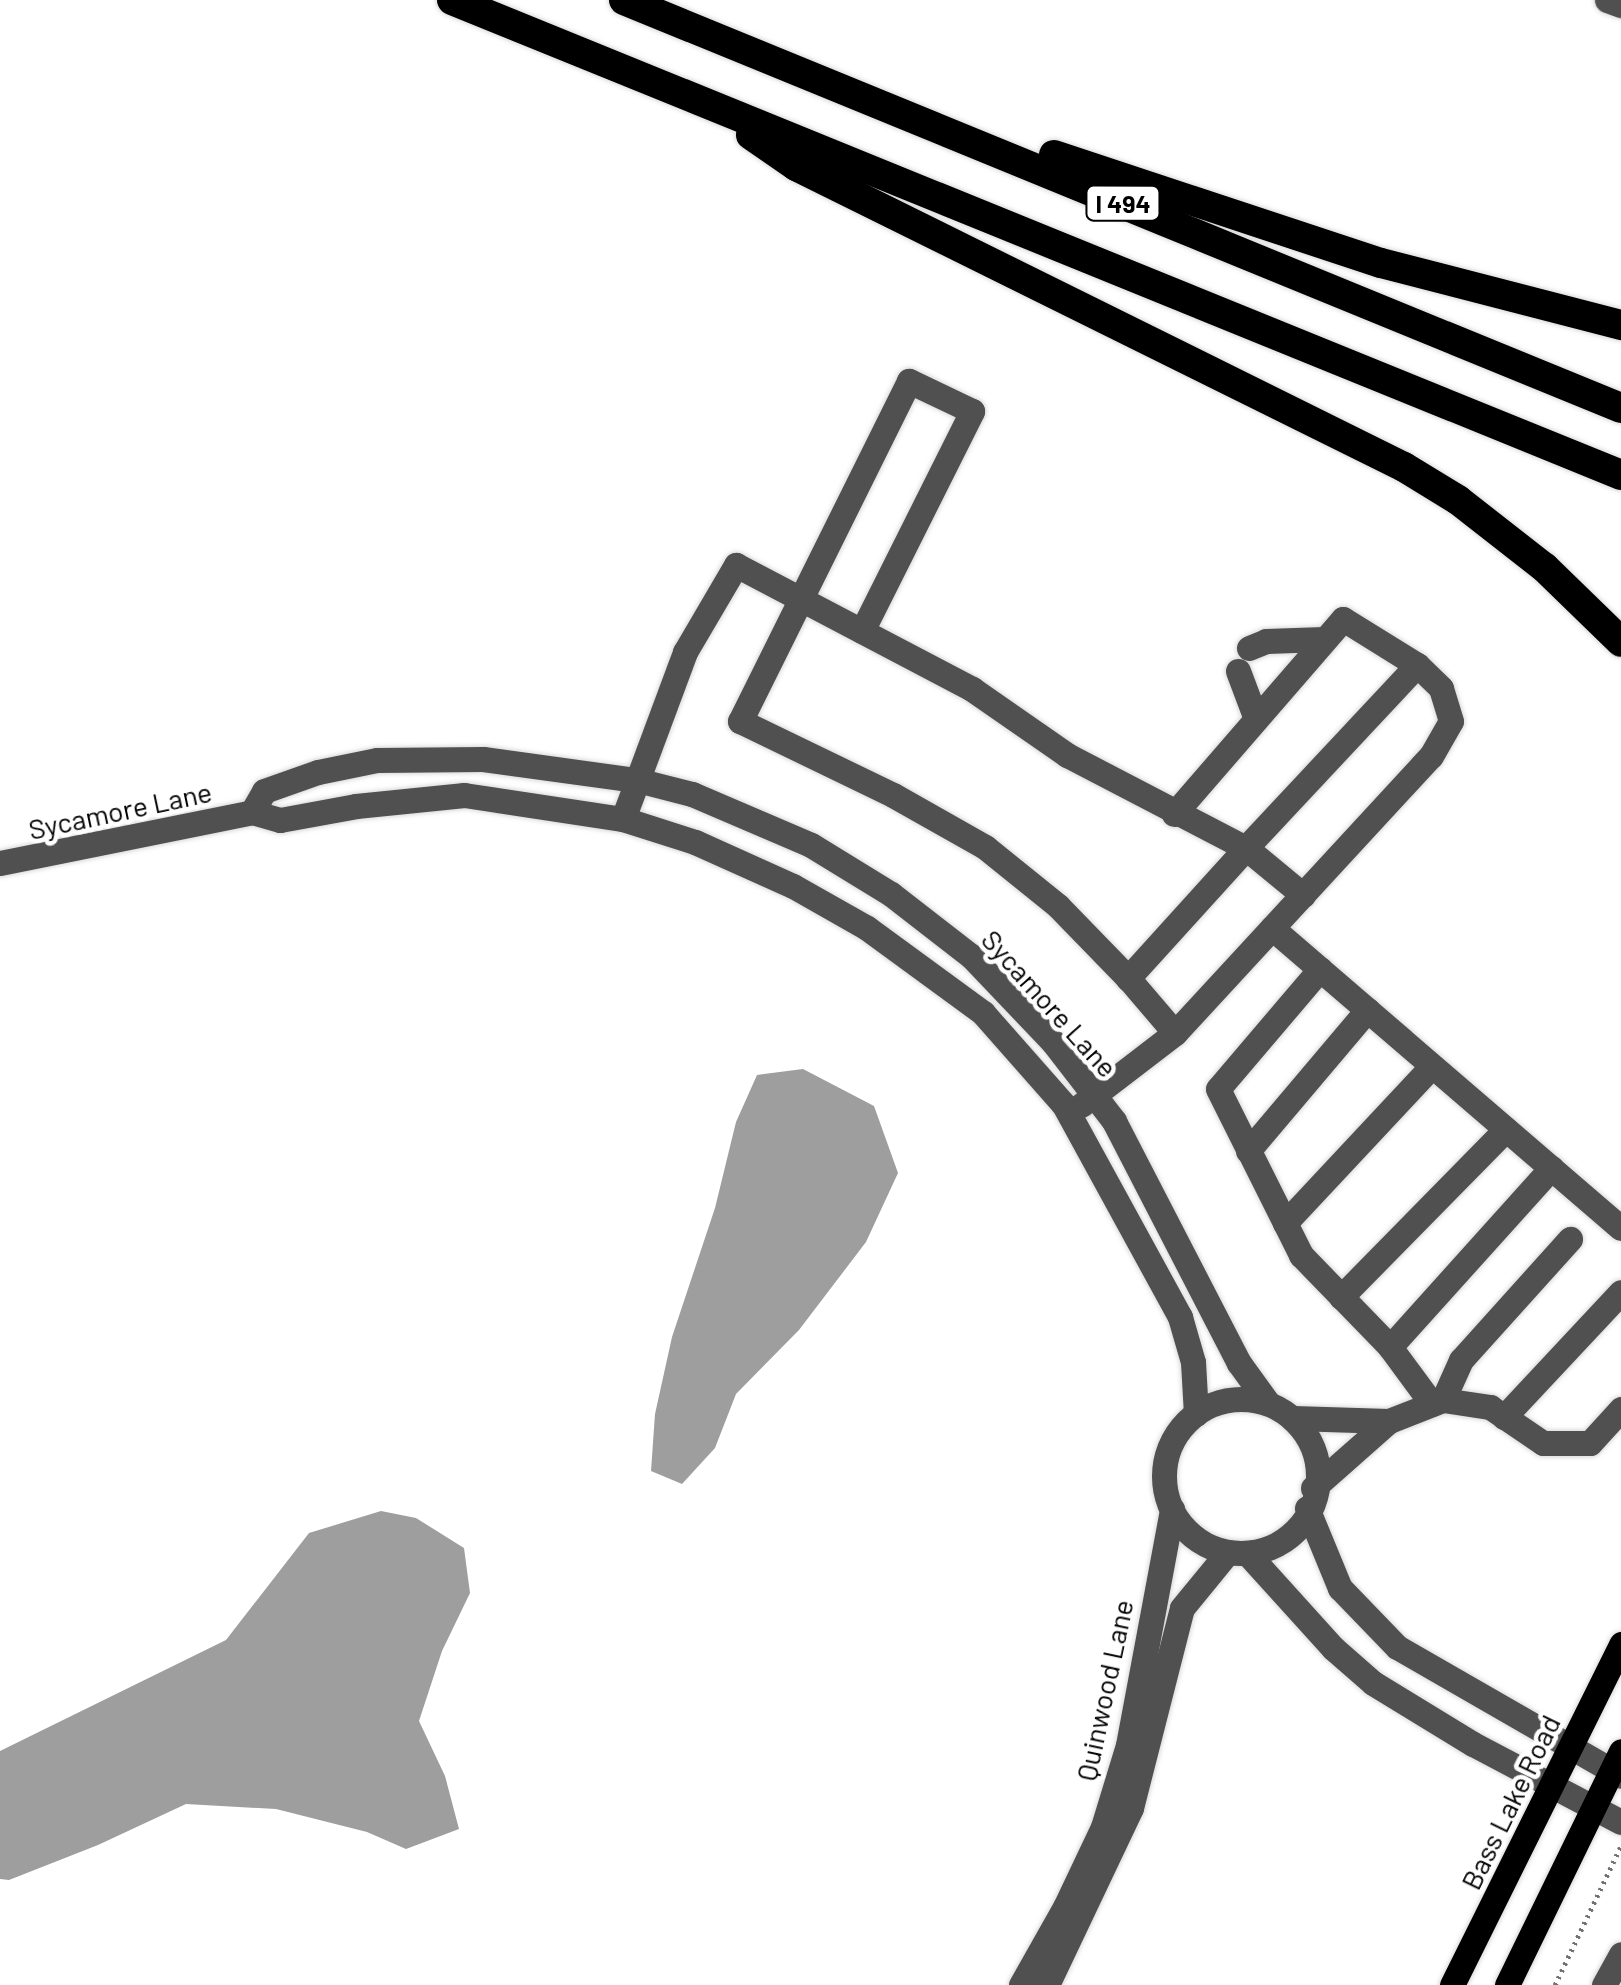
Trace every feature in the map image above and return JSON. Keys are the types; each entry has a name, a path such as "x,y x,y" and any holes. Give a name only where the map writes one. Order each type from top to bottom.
{"highway":[{"name":"I 494","path":"452,0 1621,475"},
{"name":"I 494","path":"624,0 1621,408"},
{"path":"742,47 1364,258 1621,325"},
{"path":"699,100 796,166 1404,467 1458,500 1546,568 1621,642"}],"main road":[{"name":"Bass Lake Road","path":"1452,1985 1621,1644"},
{"path":"1507,1985 1594,1806 1618,1766"}],"street":[{"path":"1607,0 1621,5"},
{"path":"862,631 972,410 910,381 740,721 893,795 985,847 1058,906 1175,1033"},
{"path":"623,819 686,652 736,564 972,689 1067,755 1174,814 1246,848 1303,895"},
{"path":"1068,1114 1175,1033 1431,756 1451,722 1441,688 1417,665 1343,619 1174,814"},
{"path":"1256,718 1244,660 1266,641 1324,639"},
{"path":"1128,978 1417,665"},
{"name":"Sycamore Lane","path":"252,812 264,791 318,772 377,760 483,758 637,780 692,794 811,845 891,894 972,956 1052,1042 1114,1121 1240,1363 1268,1403"},
{"name":"Sycamore Lane","path":"0,863 252,812 280,820 356,806 464,795 623,819 744,864 867,928 983,1012 1068,1114 1180,1317 1193,1362 1196,1414"},
{"path":"1272,928 1621,1228"},
{"path":"1320,969 1218,1090 1301,1256 1437,1402"},
{"path":"1248,1150 1367,1010"},
{"path":"1284,1223 1432,1066"},
{"path":"1341,1297 1506,1129"},
{"path":"1390,1348 1551,1168"},
{"path":"1437,1402 1461,1360 1570,1239"},
{"path":"1504,1417 1621,1292"},
{"path":"1618,1766 1569,1748 1539,1725 1397,1647 1369,1622 1340,1588 1310,1498 1313,1449 1302,1426 1293,1418 1268,1403 1230,1398 1182,1424 1172,1445 1167,1473 1172,1509 1194,1539 1238,1554 1265,1552 1287,1539 1310,1498 1389,1421 1437,1402 1490,1407 1543,1443 1590,1443 1621,1409"},
{"path":"1293,1418 1389,1421"},
{"name":"Quinwood Lane","path":"1021,1985 1107,1840 1172,1509"},
{"path":"1238,1554 1373,1682 1474,1744 1554,1783 1621,1822"},
{"name":"Quinwood Lane","path":"1048,1985 1151,1738 1182,1608 1238,1554"},
{"path":"1604,1985 1621,1954"}],"path":[{"path":"1555,1985 1621,1846"}],"shaded area":[{"path":"803,1069 874,1106 898,1173 866,1242 799,1330 736,1394 715,1448 682,1484 651,1471 655,1414 672,1337 715,1208 736,1122 757,1075"},
{"path":"381,1511 416,1518 464,1548 470,1593 442,1651 419,1721 445,1776 459,1829 406,1849 367,1832 276,1809 186,1804 98,1845 9,1880 0,1879 0,1751 226,1640 309,1533"}]}
